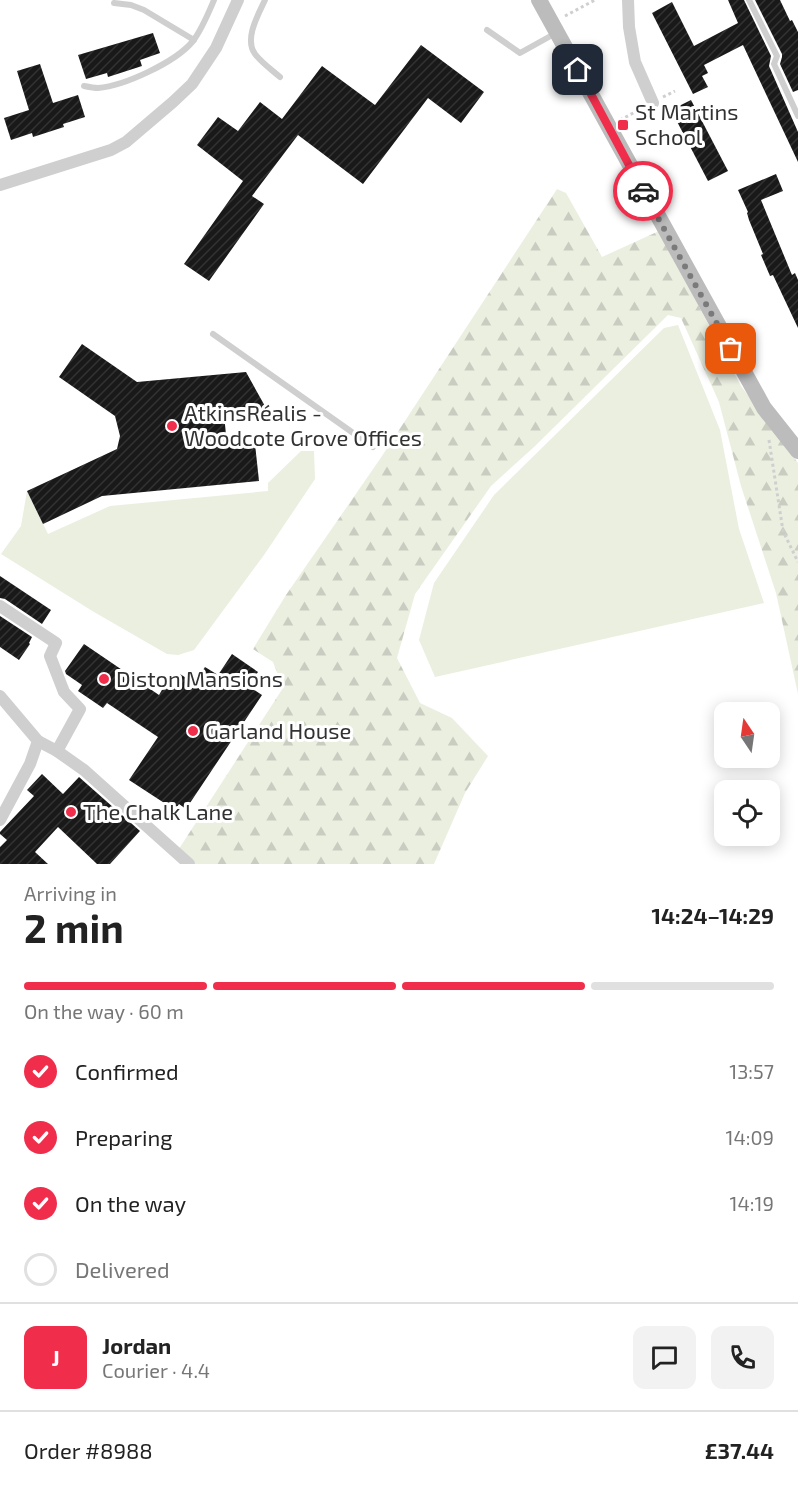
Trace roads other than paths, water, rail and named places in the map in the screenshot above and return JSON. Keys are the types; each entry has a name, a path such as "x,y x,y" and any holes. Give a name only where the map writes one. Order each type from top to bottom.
{"main road":[{"path":"539,0 764,408 798,451"}],"street":[{"path":"0,185 111,150 126,142 192,84 216,48 238,0"},
{"path":"628,0 629,27 635,62 653,103"},
{"path":"0,606 56,643 50,656 64,692 80,709 57,752"},
{"path":"0,696 38,741 84,770 189,864"},
{"path":"0,820 30,764 38,741"}],"lane":[{"path":"84,86 98,88 114,84 148,72 176,57 194,40 202,28 214,0"},
{"path":"265,0 253,29 251,40 253,51 280,77"},
{"path":"749,0 777,56 774,64 798,116"},
{"path":"114,3 131,5 144,10 194,40"},
{"path":"488,30 520,53 554,28"},
{"path":"213,334 373,447"}],"place":[{"name":"St Martins School","path":"623,125"},
{"name":"AtkinsRéalis - Woodcote Grove Offices","path":"172,426"},
{"name":"Diston Mansions","path":"104,679"},
{"name":"Garland House","path":"193,731"},
{"name":"The Chalk Lane","path":"71,812"}]}
